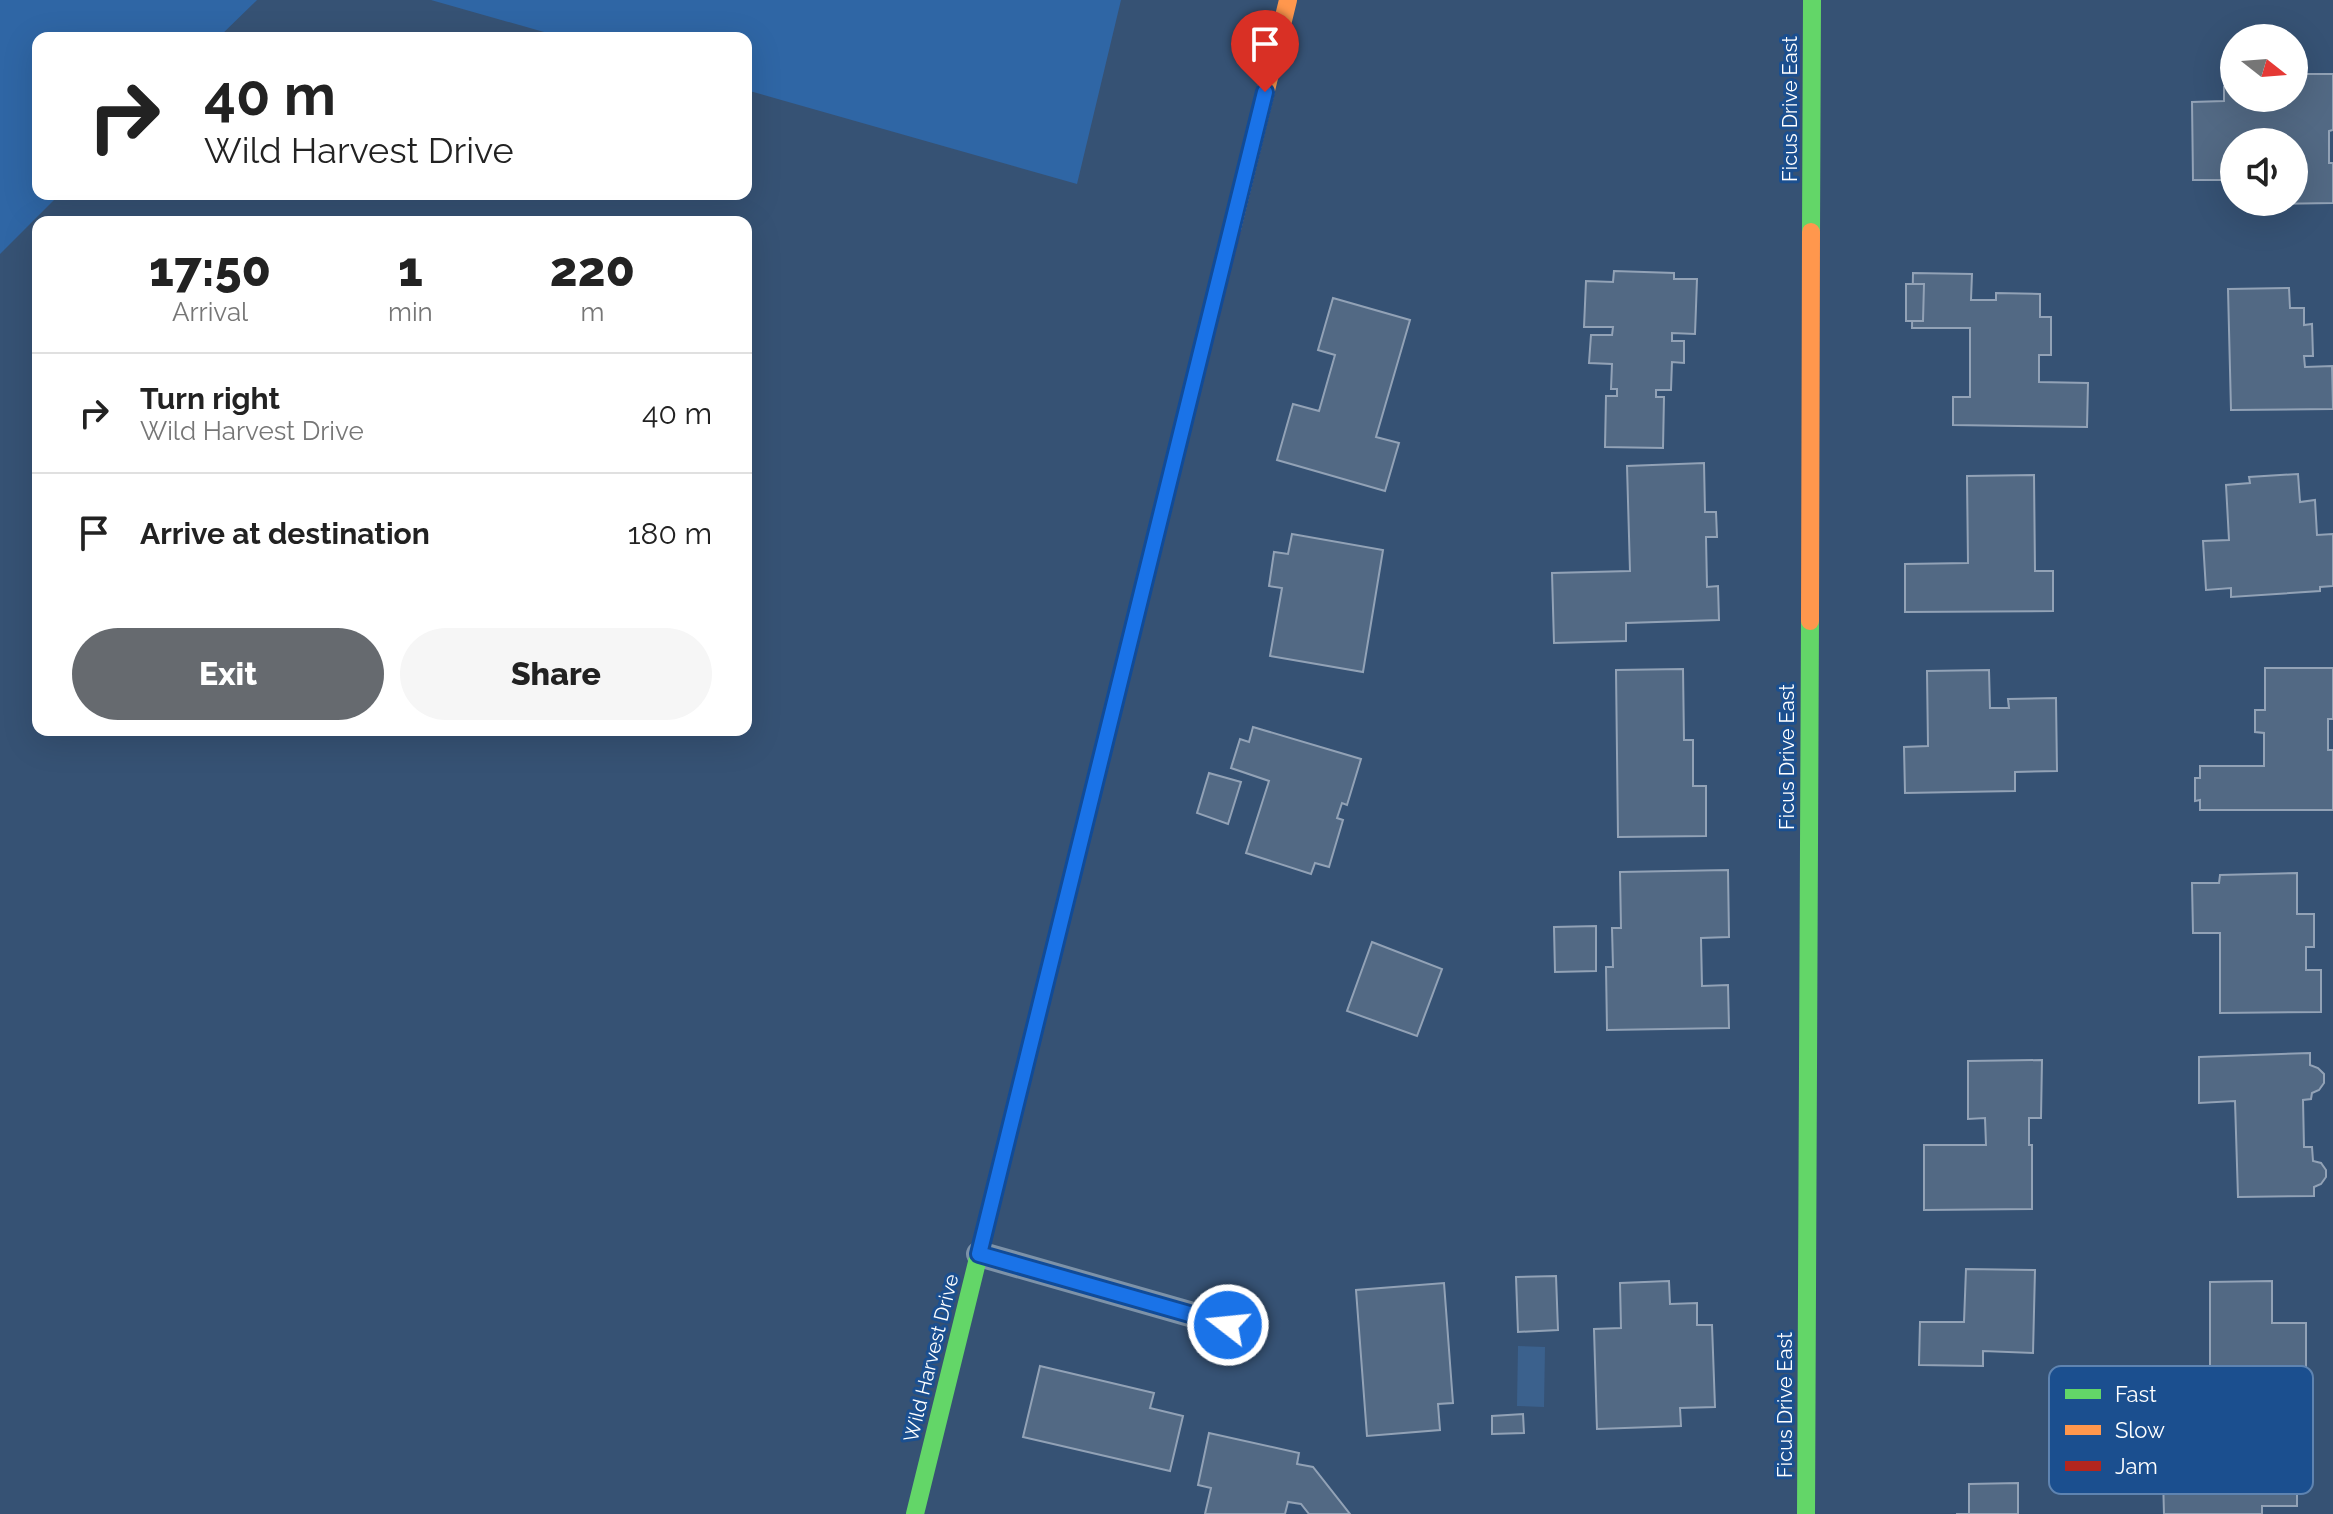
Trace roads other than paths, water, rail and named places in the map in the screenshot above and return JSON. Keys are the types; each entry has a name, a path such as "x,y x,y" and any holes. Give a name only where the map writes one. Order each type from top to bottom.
{"street":[{"name":"Wild Harvest Drive","path":"915,1514 1288,0"},
{"name":"Ficus Drive East","path":"1806,1514 1812,0"}],"lane":[{"path":"979,1254 1228,1325"}]}
